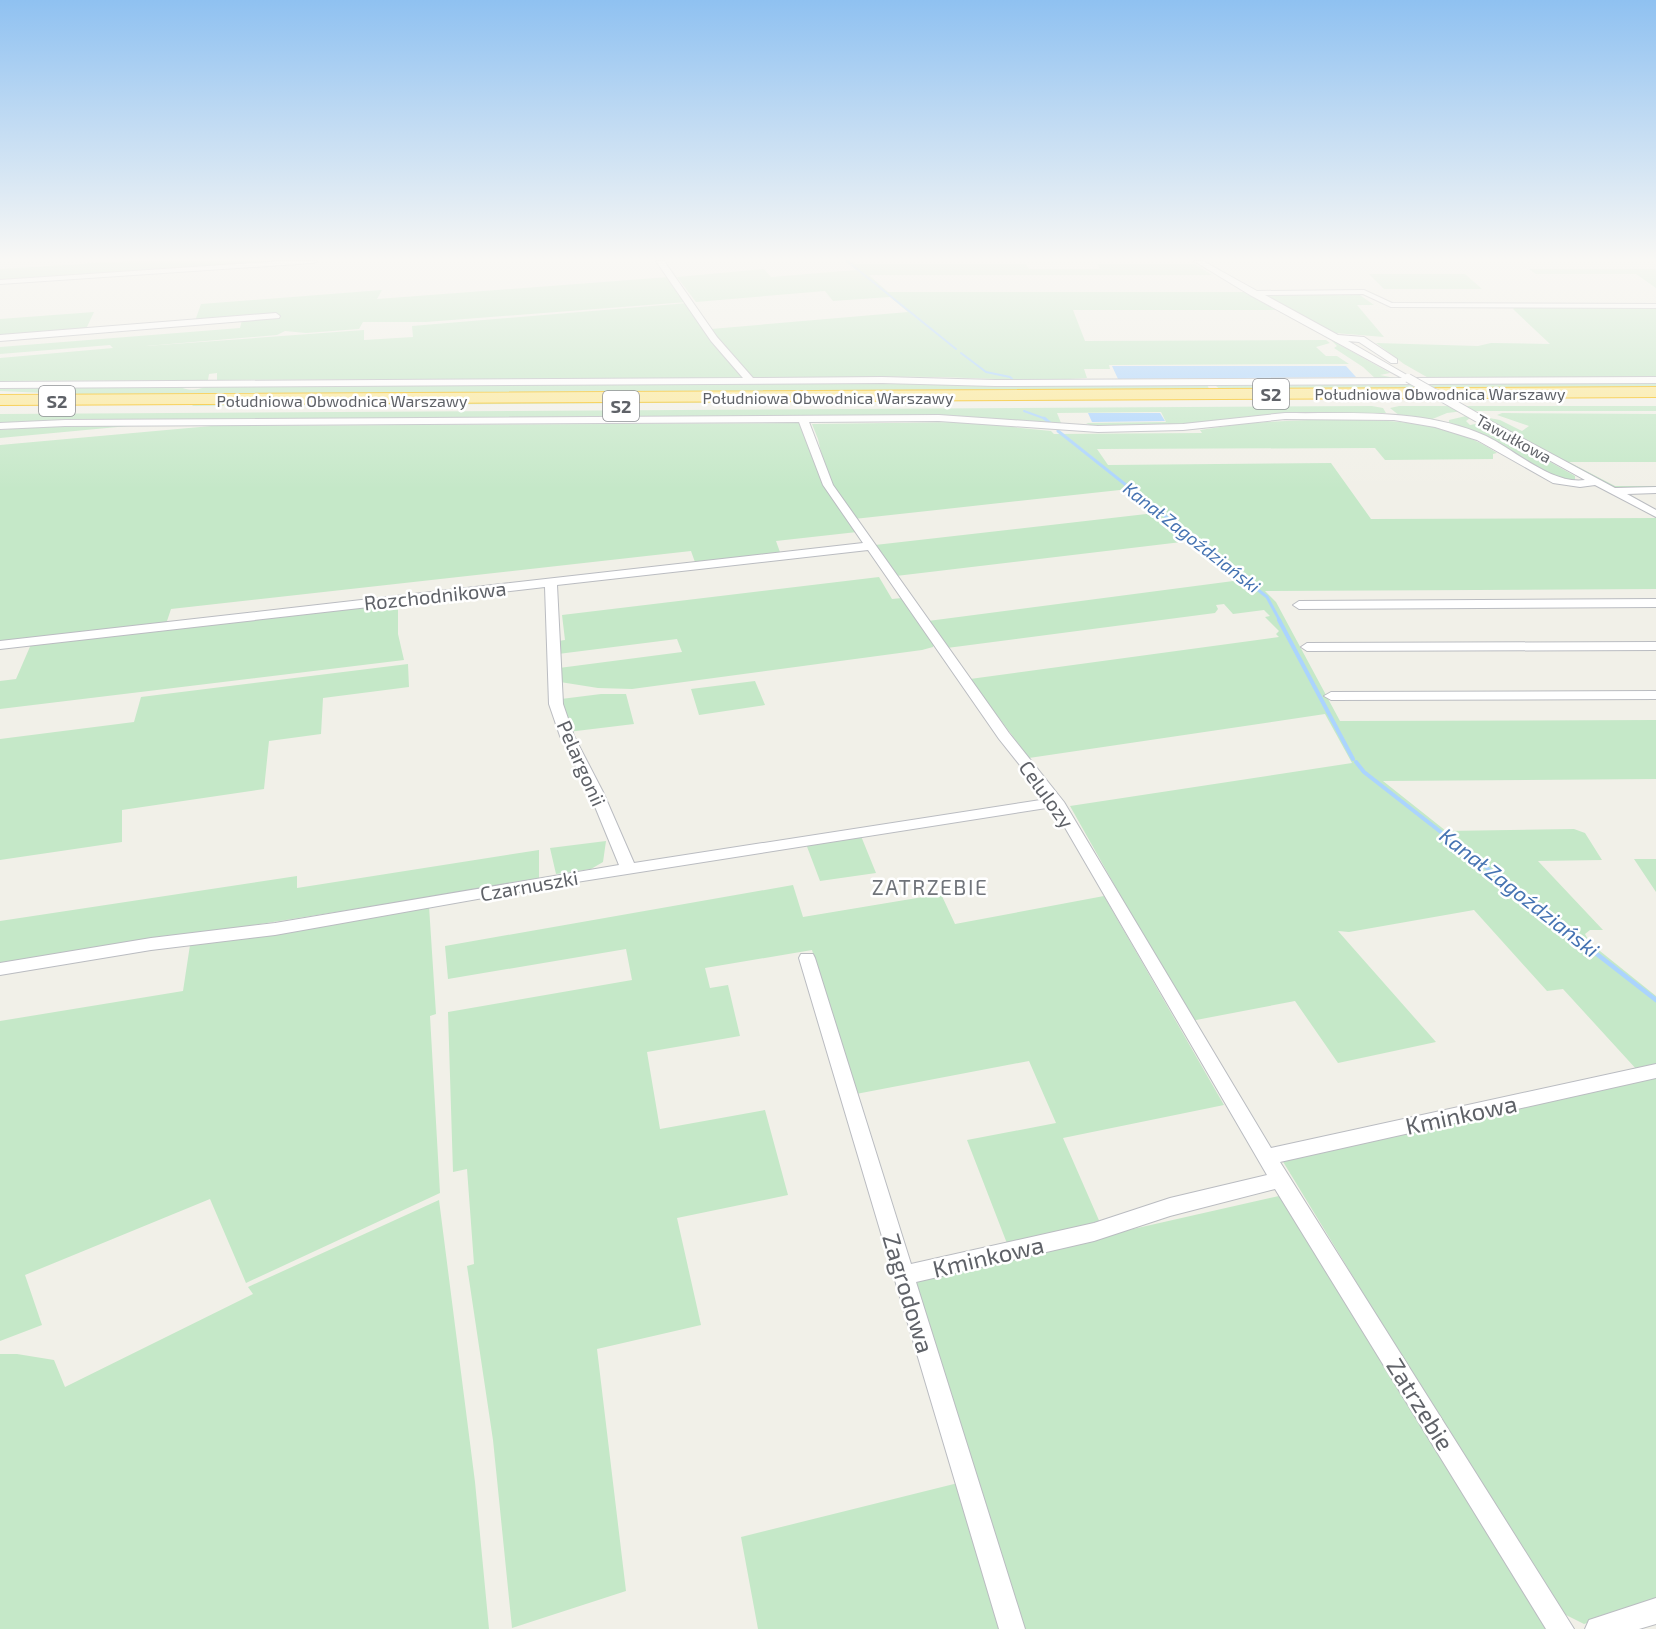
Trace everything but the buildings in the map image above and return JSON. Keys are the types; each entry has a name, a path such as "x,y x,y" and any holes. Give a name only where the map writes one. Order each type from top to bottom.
{"highway":[{"name":"Południowa Obwodnica Warszawy","path":"0,408 114,401 1656,392"},
{"name":"Południowa Obwodnica Warszawy","path":"0,408 1656,401"}],"street":[{"path":"713,337 751,381"},
{"path":"1352,337 1368,342 1430,382"},
{"path":"1336,338 1352,337"},
{"name":"Tawułkowa","path":"1336,338 1594,482 1656,514"},
{"path":"0,385 911,380 970,383 1656,380"},
{"path":"0,408 47,423 958,418 1098,429 1183,427 1286,416 1394,417 1437,424 1480,438 1557,481 1580,484 1594,482"},
{"name":"Celulozy","path":"805,419 804,422 828,485 1004,736 1057,802 1280,1178"},
{"path":"1611,491 1656,490"},
{"name":"Rozchodnikowa","path":"0,645 871,546"},
{"name":"Pelargonii","path":"551,583 556,704 567,736 596,792 628,868"},
{"path":"1299,605 1656,603"},
{"path":"1308,647 1656,646"},
{"path":"1331,696 1656,695"},
{"name":"Czarnuszki","path":"0,969 151,944 275,929 628,868 1057,802"},
{"name":"Zagrodowa","path":"807,957 1012,1629"},
{"name":"Kminkowa","path":"1266,1157 1656,1071"},
{"name":"Kminkowa","path":"904,1275 1094,1232 1170,1207 1264,1185 1280,1178"},
{"name":"Zatrzebie","path":"1280,1178 1561,1629"},
{"path":"1598,1629 1656,1611"}],"green space":[{"path":"126,337 253,337 146,346 268,337 364,337 364,340 413,337 708,337 746,376 743,378 217,380 217,373 209,374 208,380 0,381 0,358 113,348 110,345 0,354 0,347"},
{"path":"715,337 1083,337 1085,341 1326,340 1330,343 1316,347 1326,356 1337,356 1349,364 1109,365 1110,369 1084,369 1087,378 1048,380 910,377 754,378"},
{"path":"1543,337 1656,337 1656,379 1432,380 1404,364 1376,343 1478,346 1491,343 1550,344"},
{"path":"1331,340 1390,373 1380,375 1395,378 1377,380 1363,367 1334,348 1337,346"},
{"path":"911,381 1207,384 1209,389 89,395 0,391 0,386 178,386 192,390 207,386"},
{"path":"1656,382 1656,387 1221,390 1216,386"},
{"path":"1431,396 1434,398 192,406 194,404"},
{"path":"1372,406 1383,408 1386,413 1284,415 1192,425 1094,427 1086,423 1166,422 1161,412 1057,413 1061,423 1079,425 947,416 0,424 0,414"},
{"path":"1399,406 1656,406 1656,411 1464,411 1447,413 1430,420 1400,416 1390,408"},
{"path":"1502,413 1656,414 1656,462 1569,462 1615,486 1656,486 1656,488 1618,489 1609,487 1484,417 1500,420 1522,431 1529,426 1497,415"},
{"path":"1466,416 1470,418 1466,421 1470,425 1481,423 1575,476 1575,481 1551,475 1497,443 1449,423 1449,420"},
{"path":"1308,420 1381,421 1430,426 1476,441 1497,453 1493,454 1493,459 1385,460 1375,448 1097,449 1108,465 1331,463 1371,519 1656,518 1656,589 1265,591 1276,602 1340,721 1656,720 1656,779 1383,781 1446,831 1574,829 1585,833 1602,860 1538,861 1603,930 1590,930 1585,934 1590,943 1656,996 1656,1067 1638,1071 1563,989 1547,991 1474,910 1349,932 1338,931 1436,1042 1338,1063 1295,1001 1191,1021 1070,806 1352,763 1325,714 1029,758 970,679 1279,637 1276,634 1279,631 1265,617 1270,616 1264,610 1233,614 1224,604 1216,605 1218,609 1215,613 947,648 928,621 1241,580 1190,541 896,576 875,545 1155,513 1129,489 854,519 826,474 812,424 964,422 1051,431 1054,434 1202,433 1200,430 1247,423"},
{"path":"799,423 813,452 825,487 857,532 776,541 781,555 696,565 691,551 171,609 166,624 0,644 0,445 211,426"},
{"path":"139,425 0,438 0,430 45,426"},
{"path":"879,577 892,599 902,598 934,644 933,647 632,689 598,688 560,682 559,668 682,652 677,639 558,654 558,641 565,640 562,615"},
{"path":"398,601 398,634 404,660 0,709 0,681 16,679 32,642"},
{"path":"408,664 409,687 323,698 321,734 269,741 264,789 122,810 122,842 0,860 0,739 134,722 141,697"},
{"path":"755,681 765,705 699,715 691,689"},
{"path":"601,694 626,694 634,724 568,732 561,699"},
{"path":"861,836 876,873 820,881 806,844"},
{"path":"606,841 603,862 591,869 556,874 550,848"},
{"path":"539,850 539,880 0,965 0,921 297,876 297,888"},
{"path":"1634,859 1656,859 1656,892"},
{"path":"793,885 803,917 941,894 955,924 1104,896 1224,1105 1063,1138 1101,1225 1008,1246 967,1140 1056,1123 1029,1061 856,1094 812,950 705,968 710,988 728,985 740,1036 647,1052 660,1129 765,1110 788,1195 677,1218 701,1325 597,1349 626,1591 512,1628 493,1440 467,1266 474,1264 467,1169 453,1172 448,1012 632,980 626,949 448,979 445,946"},
{"path":"429,906 436,1014 430,1016 440,1193 246,1283 210,1199 25,1275 42,1325 0,1341 0,1021 183,991 190,945"},
{"path":"1656,1077 1656,1601 1584,1624 1556,1610 1282,1160"},
{"path":"1279,1196 1551,1629 1020,1629 912,1279"},
{"path":"439,1200 475,1482 489,1629 0,1629 0,1354 17,1354 54,1360 65,1387 253,1294 248,1287"},
{"path":"958,1483 1005,1629 758,1629 741,1537"}],"water":[{"path":"1112,366 1346,366 1356,377 1118,379"},
{"path":"1088,413 1160,413 1165,421 1092,422"}],"waterway":[{"name":"Kanał Zagoździański","path":"941,337 956,349"},
{"name":"Kanał Zagoździański","path":"961,353 986,372 1010,377 1013,380"},
{"name":"Kanał Zagoździański","path":"1024,411 1045,418"},
{"name":"Kanał Zagoździański","path":"1045,418 1050,423"},
{"name":"Kanał Zagoździański","path":"1058,431 1267,597 1280,621"},
{"name":"Kanał Zagoździański","path":"1279,620 1353,759"},
{"name":"Kanał Zagoździański","path":"1356,762 1364,772 1501,879"},
{"name":"Kanał Zagoździański","path":"1499,878 1656,1000"}],"district":[{"name":"ZATRZEBIE","path":"930,886"}]}
